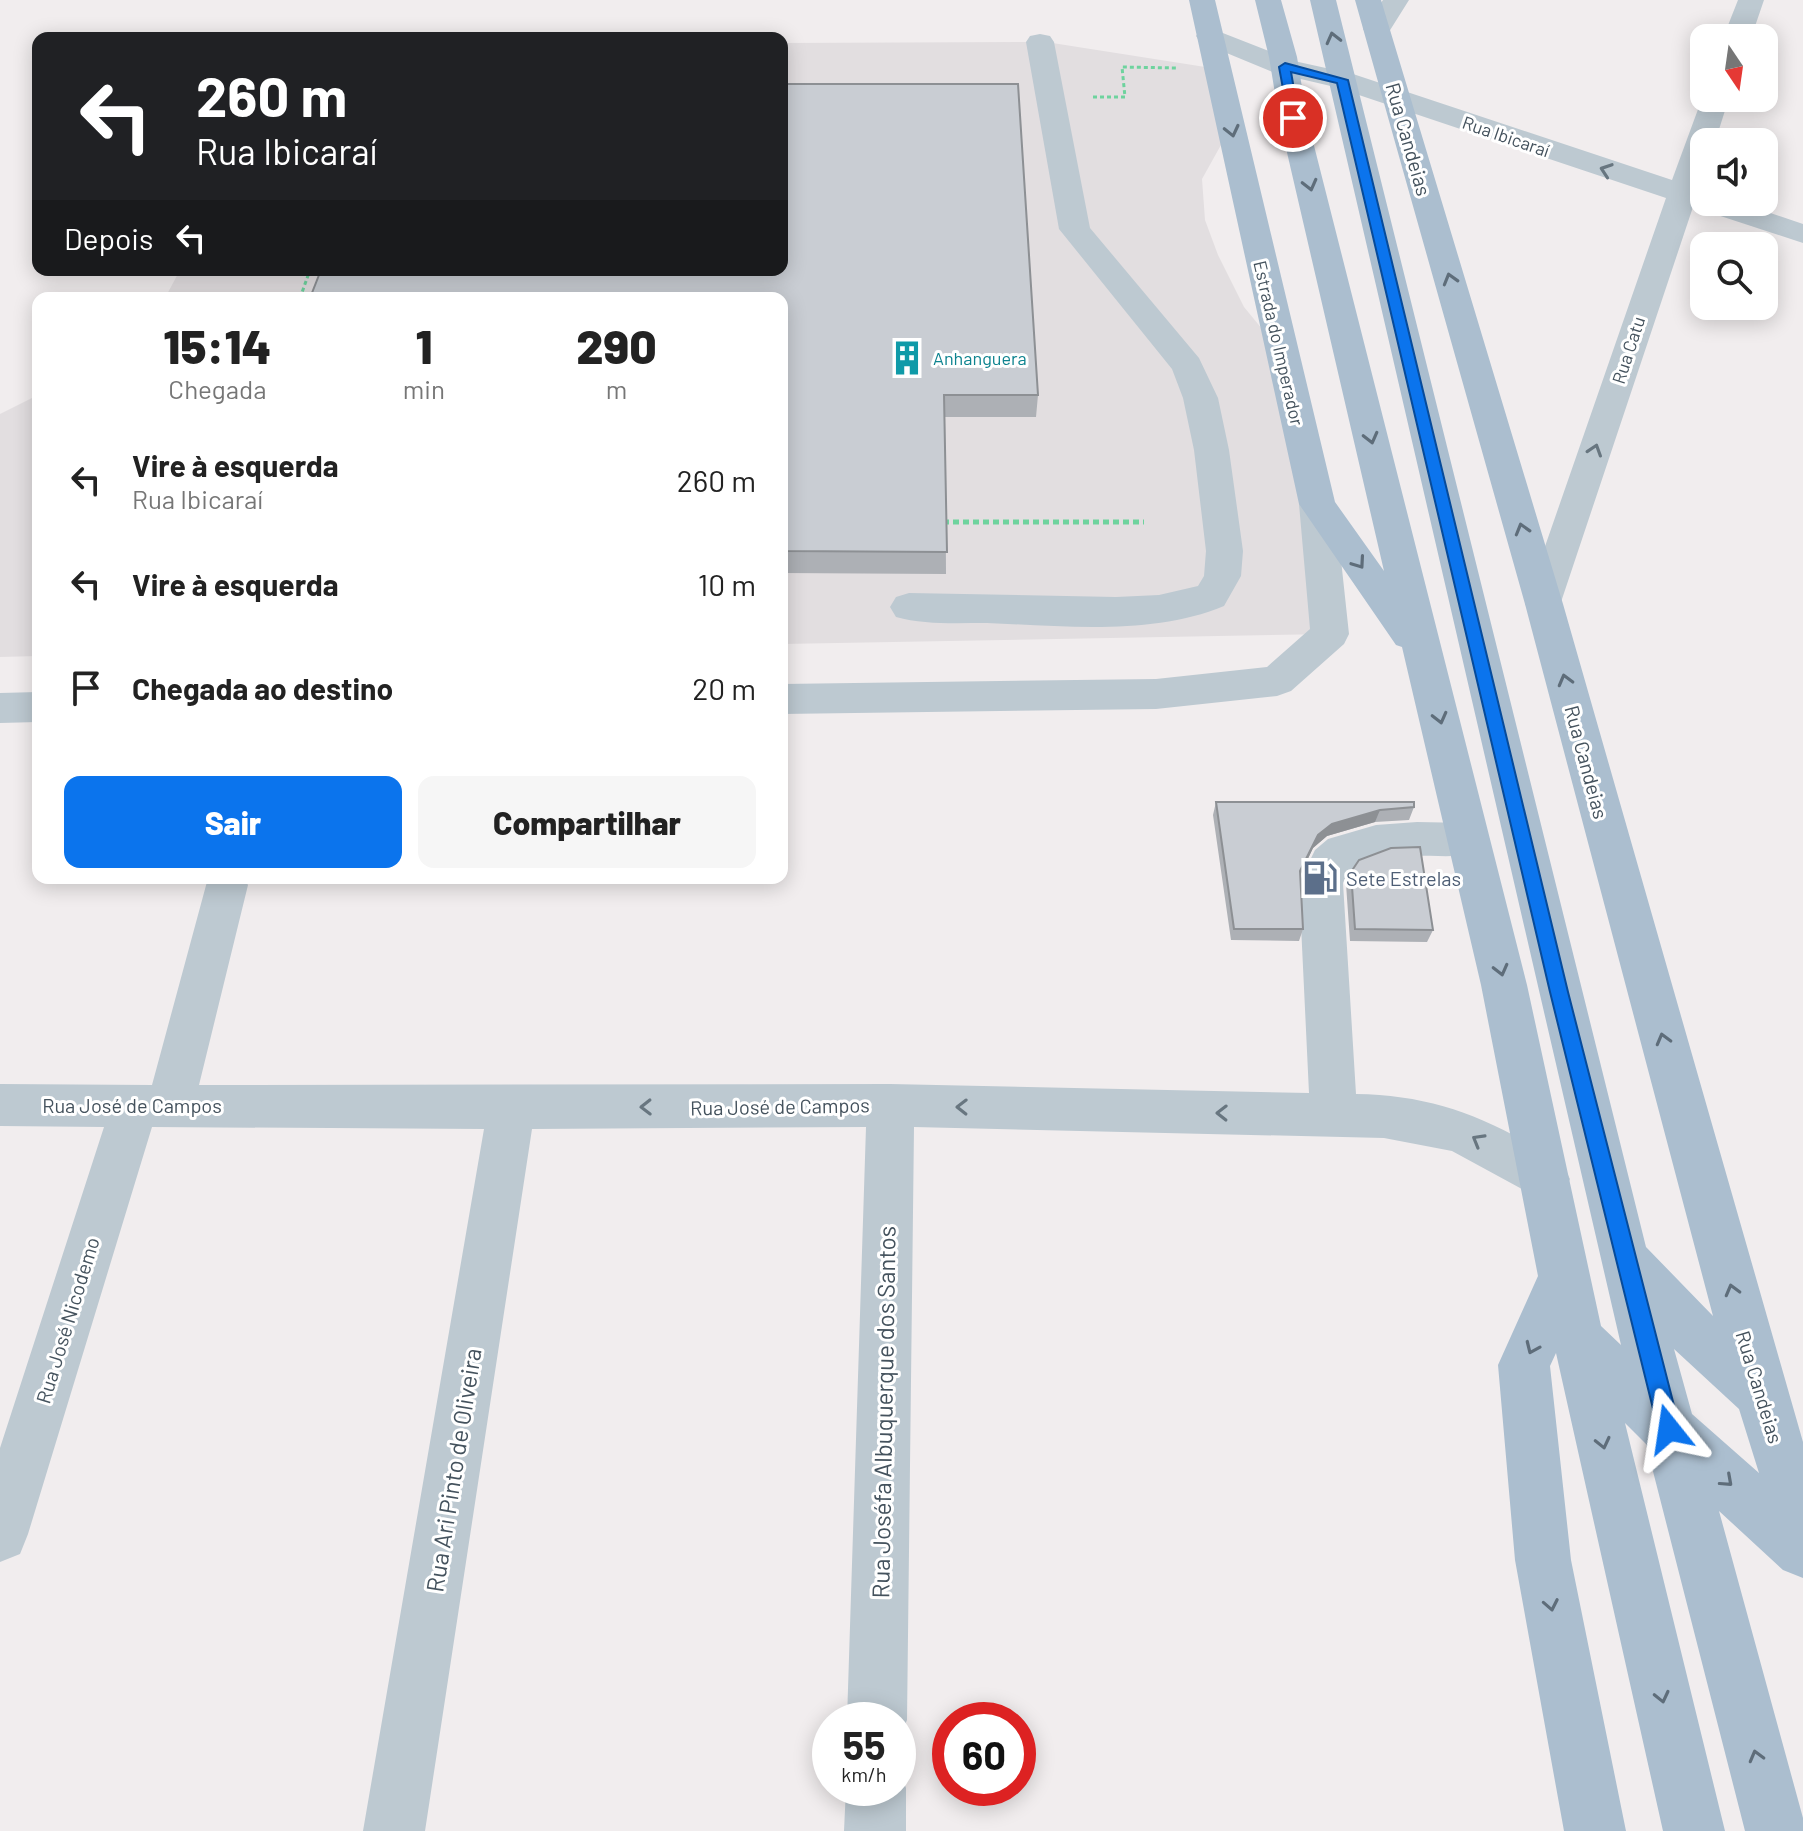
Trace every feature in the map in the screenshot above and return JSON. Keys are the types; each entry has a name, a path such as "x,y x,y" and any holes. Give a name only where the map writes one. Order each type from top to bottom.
{"main road":[{"name":"Estrada do Imperador","path":"1202,0 1317,504 1424,655"},
{"path":"1268,0 1285,67 1293,118 1469,840 1546,1179 1564,1277 1694,1831"},
{"path":"1323,0 1624,1258 1776,1831"},
{"name":"Rua Candeias","path":"1368,0 1544,604 1760,1392 1803,1526"},
{"path":"1546,1179 1702,1341 1803,1431"},
{"path":"1564,1277 1524,1365 1543,1560 1595,1831"},
{"path":"1579,1340 1669,1429 1803,1550"}],"street":[{"path":"1377,29 1396,0"},
{"path":"1742,24 1751,0"},
{"name":"Rua Ibicaraí","path":"1210,36 1285,67 1343,80 1803,234"},
{"path":"909,607 1149,610 1191,605 1211,597 1221,583 1224,561 1215,475 1198,384 1187,366 1075,229 1040,42"},
{"path":"1223,88 1231,80 1285,67"},
{"name":"Rua Catu","path":"1544,604 1710,112"},
{"path":"788,699 1156,694 1277,681 1330,634 1317,504"},
{"path":"0,708 32,707"},
{"path":"1334,1116 1321,883 1333,858 1351,847 1380,841 1469,840"},
{"name":"Rua José Nicodemo","path":"0,1534 152,1106 226,885"},
{"name":"Rua José de Campos","path":"0,1105 511,1108 890,1105 1384,1116 1461,1131 1546,1179"},
{"name":"Rua Joséfa Albuquerque dos Santos","path":"877,1702 890,1105"},
{"name":"Rua Ari Pinto de Oliveira","path":"394,1831 511,1108"},
{"path":"875,1831 876,1806"}],"path":[{"path":"939,522 1144,522"}],"shaded area":[{"path":"1046,42 1218,69 1231,127 1202,179 1205,220 1218,255 1244,307 1281,352 1330,634 788,644 788,292 168,292 177,276 788,276 788,43"},
{"path":"32,398 32,656 0,657 0,414"}],"building":[{"name":"Anhanguera","path":"788,84 1018,84 1038,395 944,395 947,552 788,551 788,292 312,292 319,276 788,276"},
{"path":"1216,802 1414,802 1414,807 1380,810 1332,824 1318,835 1300,871 1303,929 1234,929"},
{"path":"1420,847 1433,930 1355,929 1351,872 1359,860 1391,848"}],"place":[{"name":"Anhanguera","path":"907,358"},
{"name":"Sete Estrelas","path":"1320,878"}],"route":[{"path":"1293,118 1285,67 1343,80 1559,992 1669,1429"}]}
